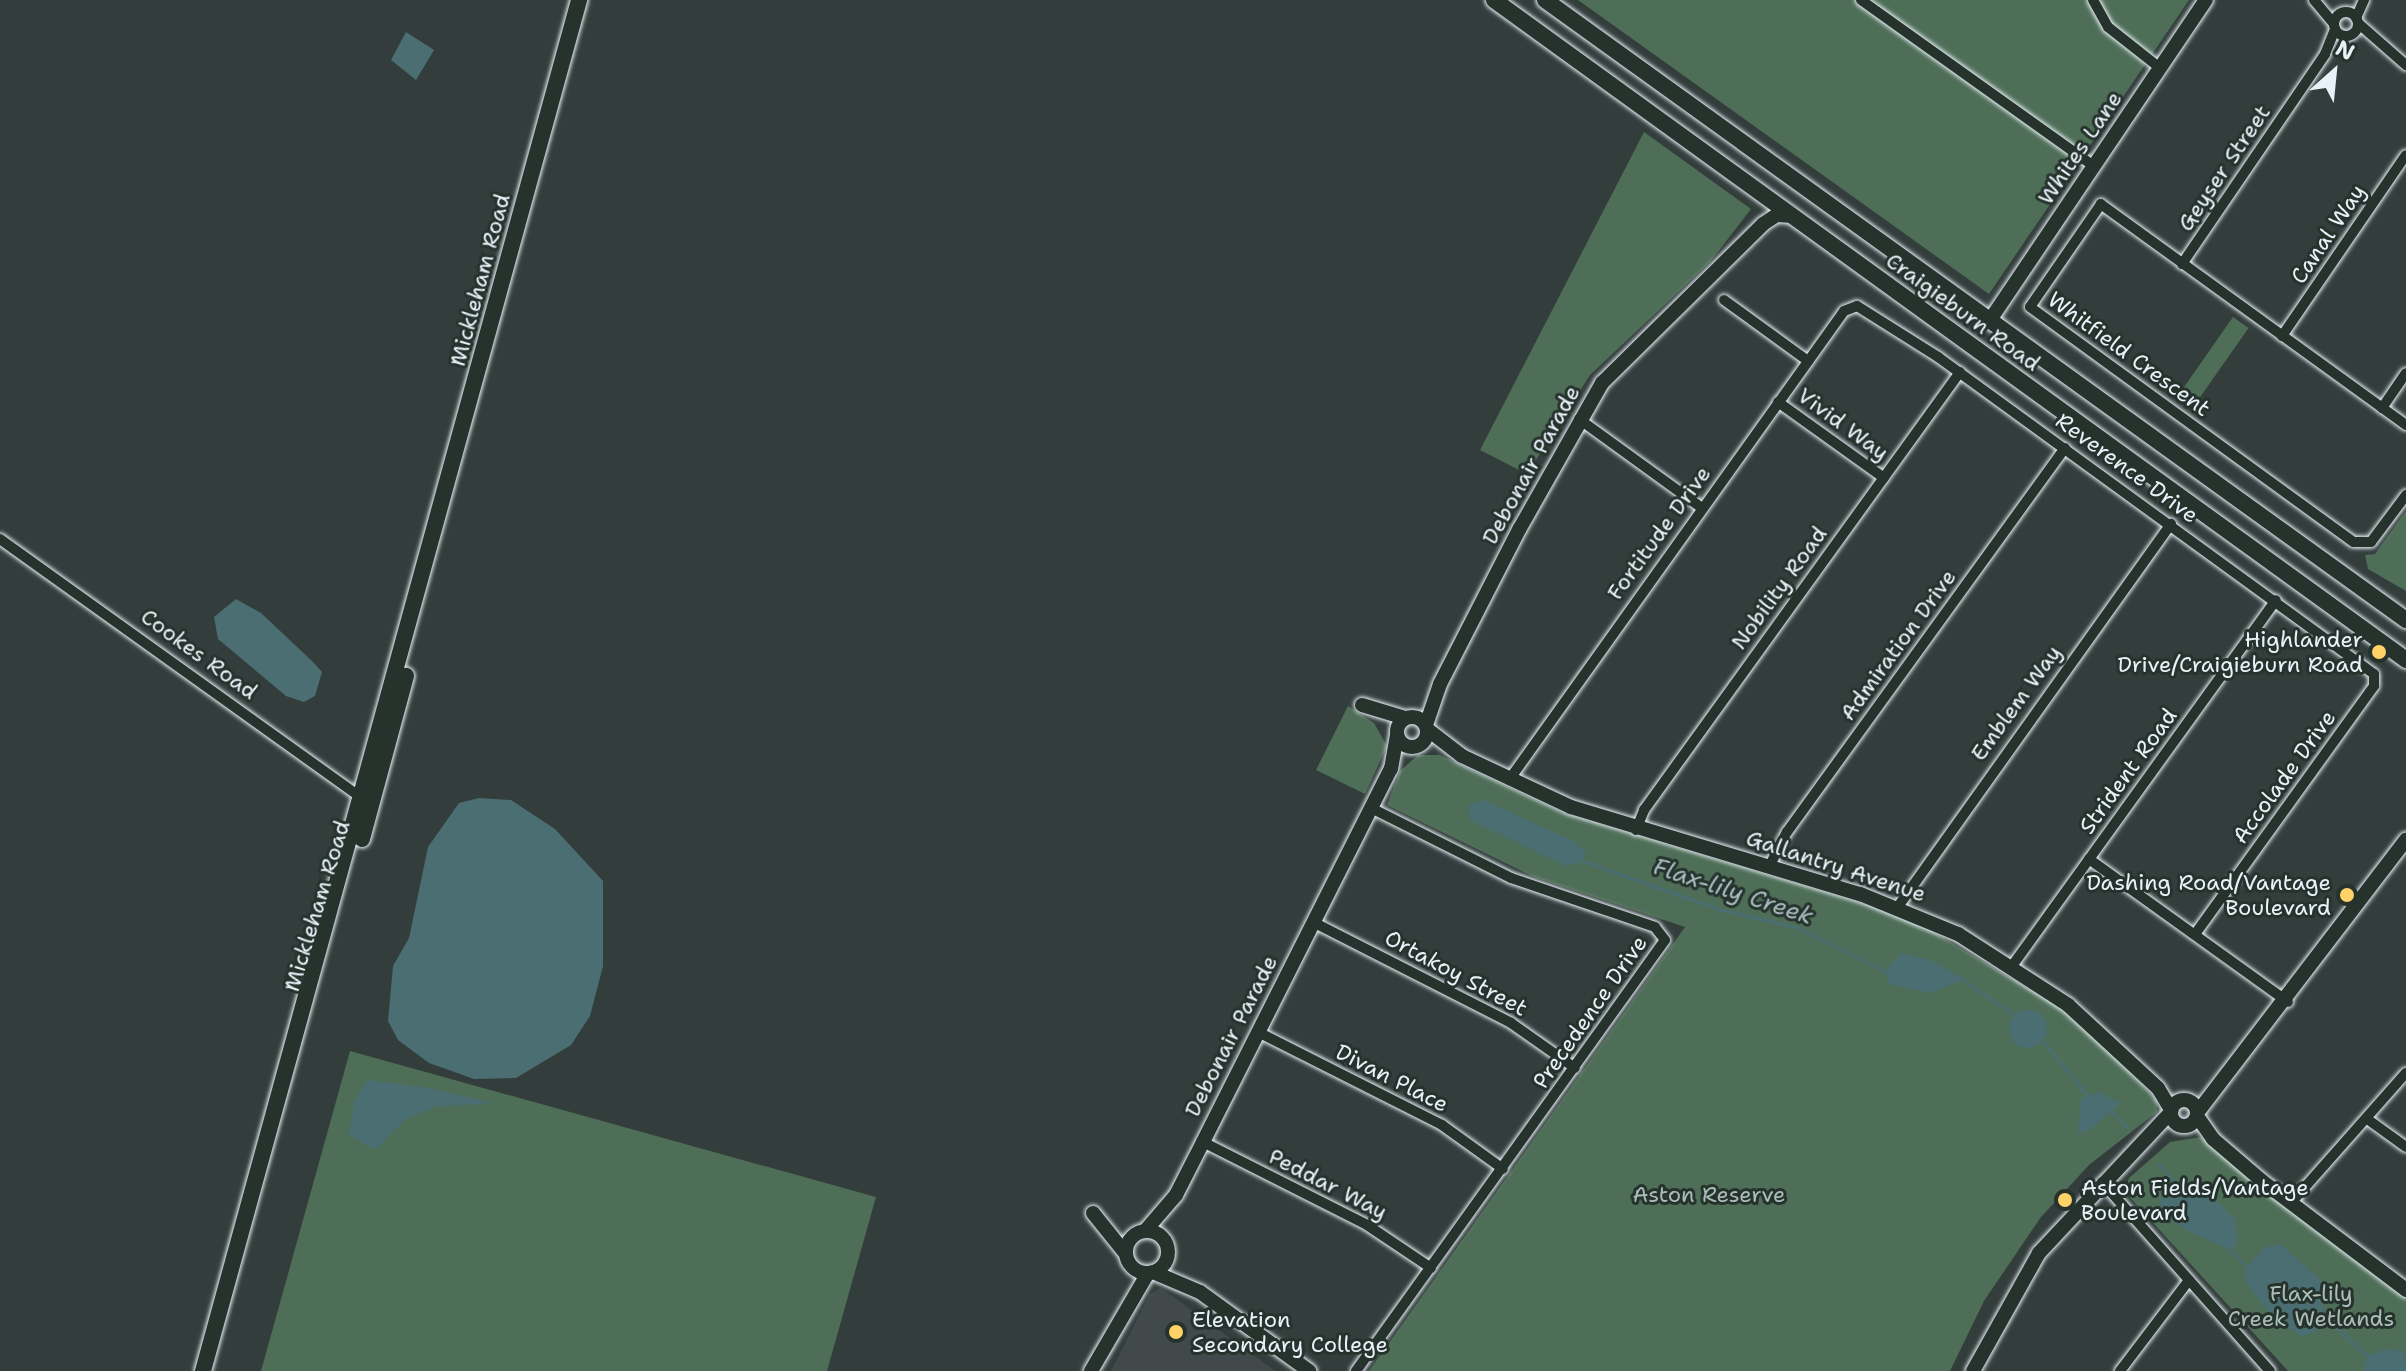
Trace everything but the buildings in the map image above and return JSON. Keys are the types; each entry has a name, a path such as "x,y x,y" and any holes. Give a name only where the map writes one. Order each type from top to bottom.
{"main road":[{"name":"Mickleham Road","path":"297,1042 577,0"},
{"name":"Craigieburn Road","path":"1494,0 2406,660"},
{"name":"Craigieburn Road","path":"1545,0 2406,618"},
{"name":"Mickleham Road","path":"203,1371 297,1042 362,798"}],"street":[{"path":"1861,0 2094,166"},
{"path":"2093,0 2108,27 2160,68"},
{"name":"Whites Lane","path":"1990,320 2206,0"},
{"path":"2314,0 2351,16 2378,46"},
{"path":"2314,0 2341,31 2378,46 2406,65"},
{"path":"2341,31 2362,0"},
{"path":"2341,31 2351,16"},
{"name":"Geyser Street","path":"2182,264 2341,31"},
{"name":"Canal Way","path":"2282,336 2406,155"},
{"path":"1762,194 1763,224"},
{"name":"Whitfield Crescent","path":"2406,425 2101,204 2030,307 2354,542 2371,542 2406,495"},
{"path":"1763,224 1777,215 1793,216"},
{"name":"Debonair Parade","path":"1391,769 1417,746 1440,684 1579,419 1625,358 1712,281 1763,224"},
{"path":"1724,300 1808,361"},
{"name":"Reverence Drive","path":"1844,311 1861,308 1960,372 2370,668 2376,681"},
{"name":"Fortitude Drive","path":"1509,780 1844,311"},
{"name":"Nobility Road","path":"1636,830 1644,810 1960,372"},
{"path":"2382,408 2406,373"},
{"name":"Vivid Way","path":"1778,402 1884,478"},
{"path":"1579,419 1702,508"},
{"name":"Admiration Drive","path":"1769,867 1787,832 2065,448"},
{"name":"Emblem Way","path":"1897,908 2171,524"},
{"name":"Cookes Road","path":"0,539 362,798"},
{"name":"Strident Road","path":"2012,966 2276,600"},
{"name":"Accolade Drive","path":"2195,934 2376,681"},
{"name":"Debonair Parade","path":"1128,1260 1141,1232 1176,1195 1391,769 1396,734 1407,717 1440,684"},
{"path":"1396,734 1357,702 1407,717"},
{"name":"Gallantry Avenue","path":"1407,717 1426,727 1462,756 1509,780 1636,830 1769,867 1897,908 2012,966 2090,1024 2177,1106"},
{"name":"Gallantry Avenue","path":"1396,734 1417,746 1462,756"},
{"name":"Precedence Drive","path":"1356,1371 1659,953 1662,931 1511,878 1371,808"},
{"path":"2150,1139 2190,1120 2214,1087 2288,1002 2405,843"},
{"path":"2089,859 2288,1002"},
{"name":"Ortakoy Street","path":"1313,922 1511,1023 1575,1068"},
{"name":"Divan Place","path":"1258,1032 1442,1125 1503,1169"},
{"path":"2290,1204 2370,1121 2406,1073"},
{"path":"1973,1371 2039,1253 2102,1182 2150,1139 2177,1106 2214,1087"},
{"path":"2177,1106 2290,1204 2406,1290"},
{"path":"2177,1106 2190,1120"},
{"path":"2370,1121 2406,1147"},
{"name":"Peddar Way","path":"1203,1142 1367,1225 1431,1268"},
{"path":"2102,1182 2270,1371"},
{"name":"Debonair Parade","path":"1167,1247 1176,1195"},
{"path":"1200,1292 1167,1247 1141,1232 1093,1213 1128,1260 1150,1273 1200,1292 1309,1371"},
{"path":"1091,1371 1125,1304 1167,1247"},
{"path":"1125,1304 1128,1260"},
{"path":"2120,1371 2189,1280"}],"shaded area":[{"name":"Elevation Secondary College","path":"1161,1288 1275,1371 1111,1371 1150,1294"}],"green space":[{"path":"1578,0 2189,0 1989,294"},
{"path":"1644,132 1751,209 1710,262 1590,375 1527,474 1480,450"},
{"path":"2233,317 2249,328 2194,407 2178,396"},
{"path":"2406,511 2406,591 2368,569 2365,555 2375,554"},
{"path":"1348,706 1374,723 1387,746 1365,794 1316,770"},
{"name":"Aston Reserve","path":"1418,755 1440,755 1563,813 1887,911 1933,932 2073,1015 2157,1100 2157,1112 2089,1165 2041,1217 1984,1301 1950,1371 1369,1371 1685,927 1534,877 1387,805 1400,771"},
{"path":"350,1051 876,1197 827,1371 261,1371"},
{"name":"Flax-lily Creek Wetlands","path":"2201,1137 2406,1297 2406,1371 2288,1371 2125,1192 2129,1178 2170,1142"}],"water":[{"path":"406,32 434,50 416,80 391,60"},
{"path":"236,599 261,613 322,672 315,696 304,702 286,696 218,639 214,617"},
{"path":"479,798 511,800 555,829 603,881 603,966 590,1016 571,1045 516,1078 474,1079 429,1063 398,1040 388,1021 393,966 409,938 428,847 459,803"},
{"path":"1484,800 1575,842 1586,853 1583,862 1566,866 1470,820 1469,804"},
{"path":"1901,953 1930,960 1965,979 1931,993 1890,984 1885,972"},
{"path":"2028,1010 2041,1016 2047,1029 2041,1042 2028,1048 2015,1042 2009,1029 2015,1016"},
{"path":"368,1080 429,1088 493,1103 435,1107 408,1118 375,1150 349,1135 354,1101"},
{"path":"2098,1092 2121,1103 2090,1130 2078,1133 2081,1098"},
{"path":"2187,1181 2199,1183 2234,1218 2238,1240 2232,1251 2180,1227 2160,1209 2161,1197"},
{"path":"2280,1244 2322,1281 2324,1317 2315,1332 2301,1336 2274,1319 2244,1280 2246,1268 2264,1248"},
{"path":"2383,1349 2403,1351 2406,1371 2363,1371 2368,1357"}],"waterway":[{"name":"Flax-lily Creek","path":"1580,860 1718,909 1796,927 1887,972"},
{"name":"Flax-lily Creek","path":"1962,979 2015,1015"},
{"name":"Flax-lily Creek","path":"2044,1042 2087,1095"},
{"name":"Flax-lily Creek","path":"2110,1110 2128,1128"},
{"name":"Flax-lily Creek","path":"2158,1163 2179,1187"},
{"name":"Flax-lily Creek","path":"2230,1249 2249,1270"},
{"name":"Flax-lily Creek","path":"2323,1316 2371,1359"}],"place":[{"name":"Highlander Drive/Craigieburn Road","path":"2379,652"},
{"name":"Dashing Road/Vantage Boulevard","path":"2347,895"},
{"name":"Aston Fields/Vantage Boulevard","path":"2065,1200"},
{"name":"Elevation Secondary College","path":"1176,1332"}]}
